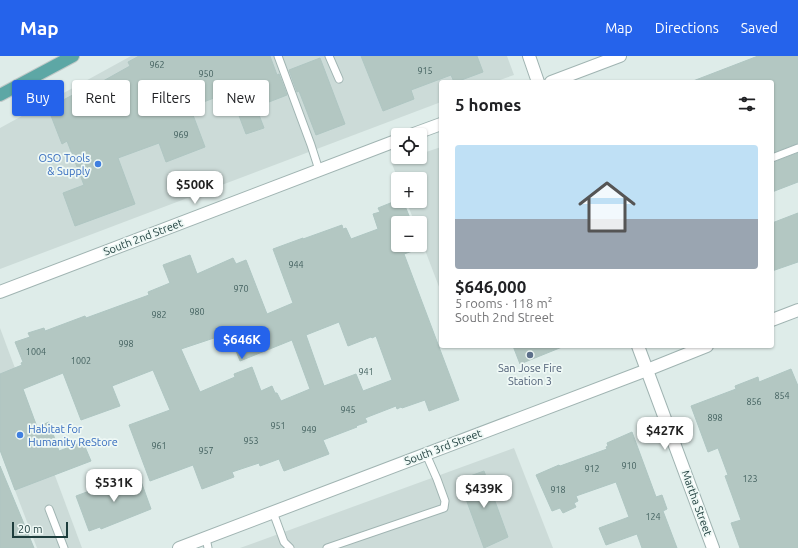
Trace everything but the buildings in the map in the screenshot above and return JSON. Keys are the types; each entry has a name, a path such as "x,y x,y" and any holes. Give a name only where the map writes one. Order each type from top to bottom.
{"main road":[{"path":"0,95 73,56"}],"street":[{"path":"529,56 537,80"},
{"path":"556,80 620,56"},
{"path":"427,129 439,125"},
{"name":"South 2nd Street","path":"0,292 391,143"},
{"path":"774,319 798,310"},
{"name":"Martha Street","path":"639,348 713,548"},
{"name":"South 3rd Street","path":"179,548 207,543 273,512 702,348"}],"lane":[{"path":"278,56 319,170"},
{"path":"329,56 339,78"},
{"path":"774,157 798,148"},
{"path":"326,548 444,508 445,501 426,454"},
{"path":"49,509 64,548"},
{"path":"273,512 284,542 290,548"}],"shaded area":[{"path":"131,56 507,56 514,75 500,80 439,80 439,103 0,269 0,128 22,116 64,116 64,93 72,88 72,116 130,116 130,80 87,80"},
{"path":"439,148 439,287 426,252 427,252 427,216 412,216 409,208 427,208 427,172 395,172 392,164 427,164 427,152"},
{"path":"0,328 82,548 37,548 0,451"},
{"path":"514,448 553,548 240,548"}],"place":[{"name":"OSO Tools & Supply","path":"98,164"},
{"name":"San Jose Fire Station 3","path":"530,355"},
{"name":"Habitat for Humanity ReStore","path":"20,435"}]}
